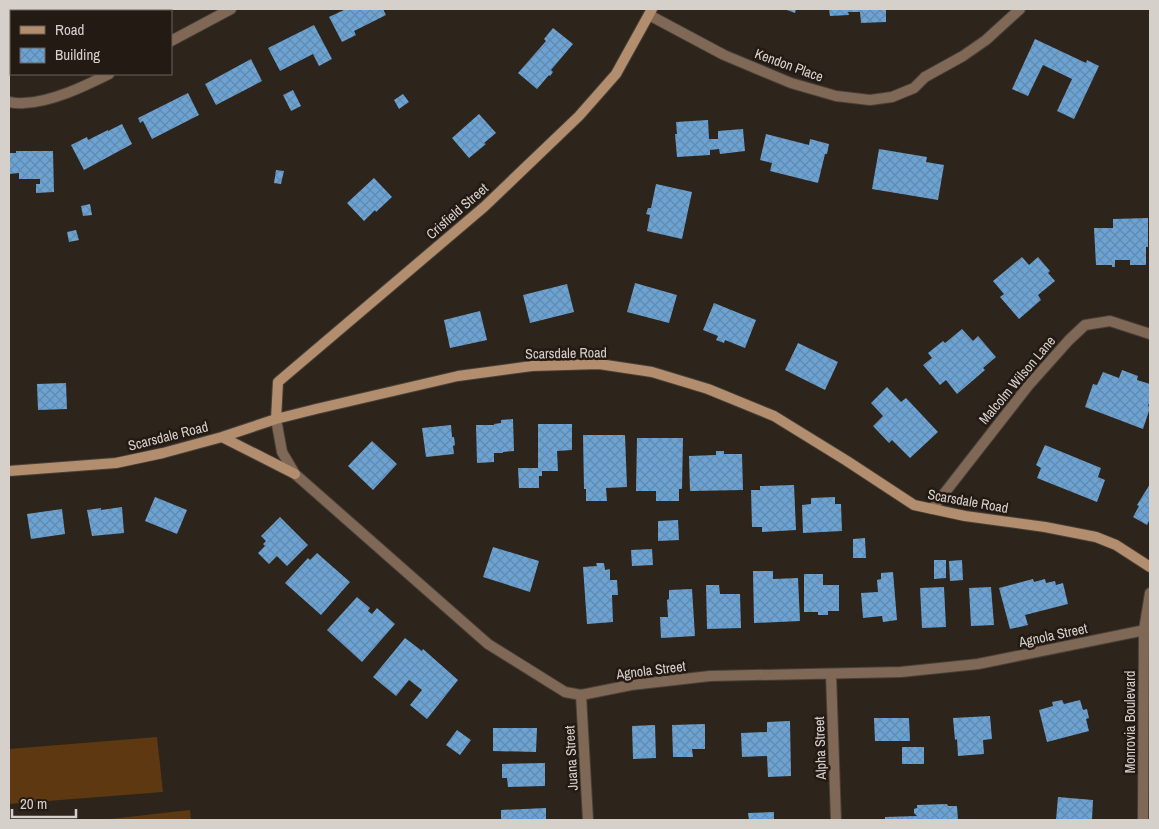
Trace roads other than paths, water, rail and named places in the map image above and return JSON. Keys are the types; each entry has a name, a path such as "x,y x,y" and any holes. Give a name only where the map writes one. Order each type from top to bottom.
{"street":[{"path":"172,40 231,9"},
{"name":"Kendon Place","path":"650,12 724,55 791,83 836,96 870,100 892,97 914,88 925,77 963,56 986,40 1020,9"},
{"name":"Crisfield Street","path":"276,419 278,382 484,207 579,116 616,74 650,12"},
{"path":"9,102 24,103 45,100 89,84 107,75"},
{"name":"Malcolm Wilson Lane","path":"932,509 1028,386 1069,340 1085,326 1110,321 1150,334"},
{"name":"Scarsdale Road","path":"9,471 116,463 222,437 276,419 458,376 532,366 599,364 662,374 708,389 774,416 914,505 965,516 1045,527 1096,538 1116,545 1150,567"},
{"name":"Agnola Street","path":"276,419 282,452 295,474 488,644 565,692 581,694 710,676 902,672 978,664 1147,629"},
{"path":"222,437 295,474"},
{"name":"Monrovia Boulevard","path":"1143,820 1147,629 1150,593"},
{"name":"Alpha Street","path":"832,674 836,820"},
{"name":"Juana Street","path":"581,694 588,820"}]}
